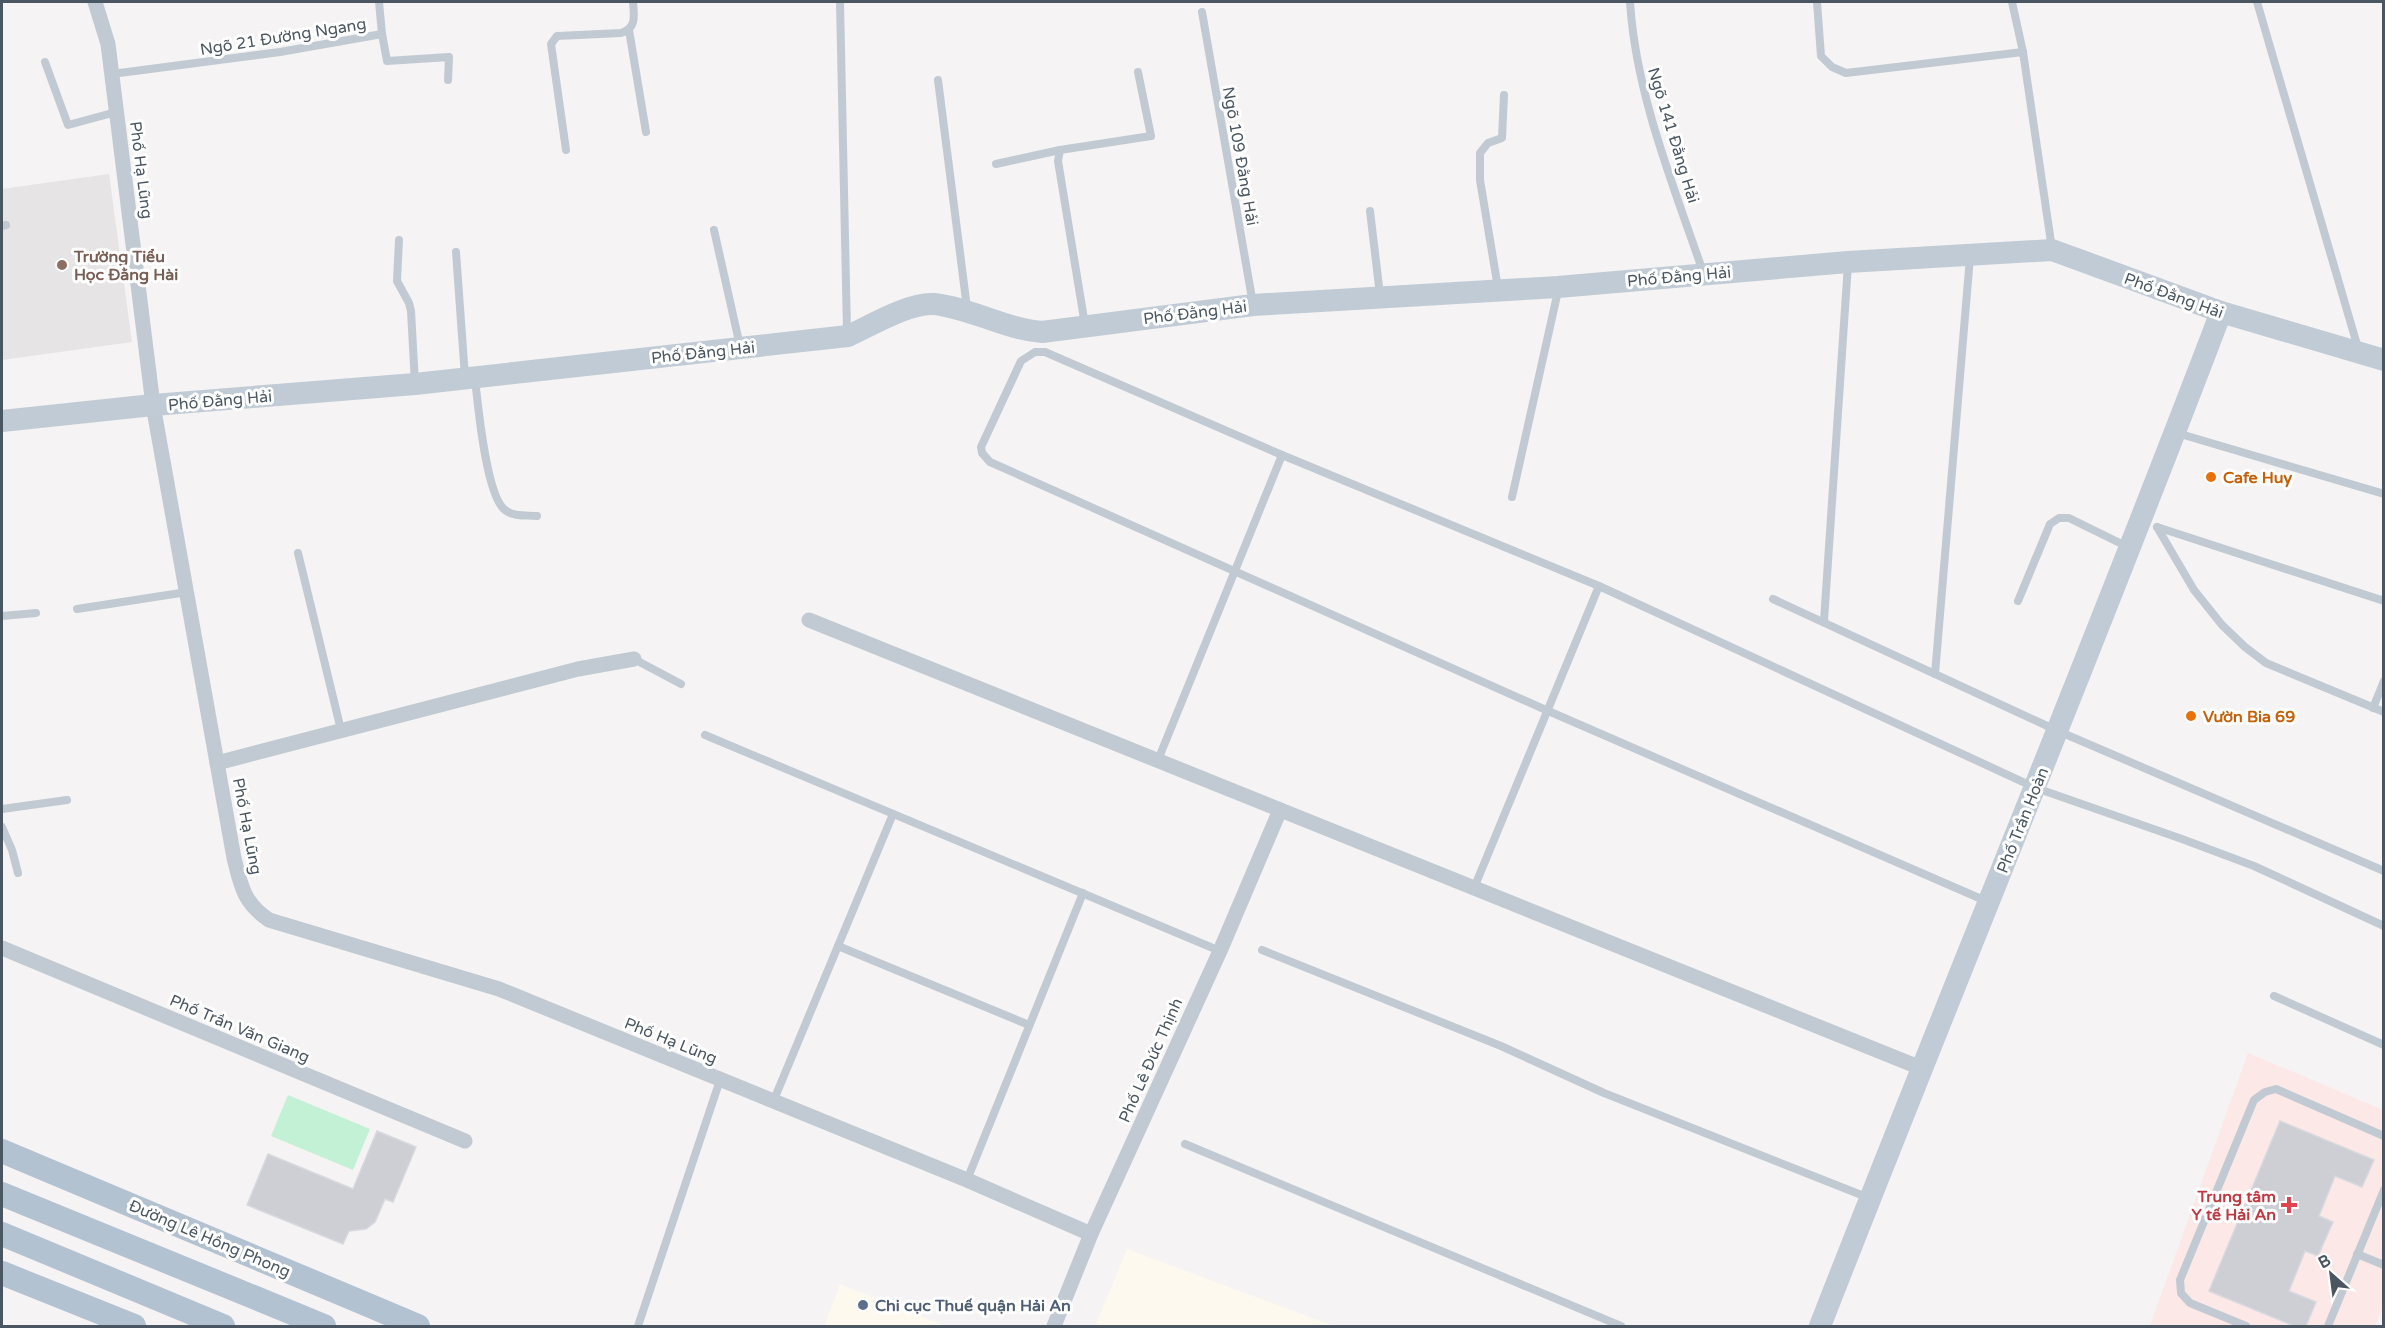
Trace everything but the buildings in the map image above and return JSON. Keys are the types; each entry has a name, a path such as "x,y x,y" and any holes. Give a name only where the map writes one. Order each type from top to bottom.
{"main road":[{"name":"Đường Lê Hồng Phong","path":"2,1151 414,1326"},
{"path":"2,1194 324,1326"},
{"path":"2,1234 223,1326"},
{"path":"2,1273 134,1326"}],"street":[{"name":"Phố Hạ Lũng","path":"95,2 108,44 153,405 217,763 242,889 254,910 269,920 499,989 967,1180 1091,1234"},
{"name":"Phố Đằng Hải","path":"2,421 153,405 415,384 848,336 913,307 933,304 968,312 1025,331 1042,332 1253,305 1558,287 1848,262 2052,250 2221,312 2384,360"},
{"name":"Phố Trần Hoàn","path":"1820,1326 2130,548 2149,524 2176,433 2221,312"},
{"path":"809,620 1922,1068"},
{"path":"217,763 578,669 634,659"},
{"name":"Phố Lê Đức Thịnh","path":"1054,1326 1091,1234 1220,951 1280,810"},
{"name":"Phố Trần Văn Giang","path":"2,948 465,1141"}],"lane":[{"path":"379,2 382,34"},
{"path":"566,150 551,44 554,39 566,35 621,33 628,30 633,27 635,18 633,2"},
{"path":"840,2 848,336"},
{"name":"Ngõ 141 Đằng Hải","path":"1630,2 1633,37 1648,109 1703,274"},
{"path":"1817,2 1821,56 1832,67 1846,73 2023,52"},
{"path":"2013,2 2023,52 2052,250"},
{"path":"2257,2 2359,352"},
{"name":"Ngõ 109 Đằng Hải","path":"1202,12 1253,305"},
{"path":"628,30 646,132"},
{"name":"Ngõ 21 Đường Ngang","path":"112,74 280,52 382,34 387,61 449,57 448,80"},
{"path":"45,62 68,125 116,112"},
{"path":"996,164 1060,150 1151,136 1138,72"},
{"path":"938,80 968,312"},
{"path":"1498,290 1480,180 1480,153 1488,143 1502,138 1504,95"},
{"path":"1060,150 1058,161 1085,326"},
{"path":"1370,211 1381,296"},
{"path":"714,230 740,347"},
{"path":"399,240 397,281 411,311 415,384"},
{"path":"456,252 470,378 495,495 502,507 513,515 537,516"},
{"path":"1935,674 1970,256"},
{"path":"1824,621 1848,262"},
{"path":"1512,497 1558,287"},
{"path":"1988,902 1546,711 990,462 982,453 981,447 1020,361 1035,352 1045,352 1281,454 1599,586 2036,788 2254,866 2384,926"},
{"path":"2176,433 2384,494"},
{"path":"1158,760 1281,454"},
{"path":"2018,601 2049,524 2059,518 2069,518 2130,548"},
{"path":"2149,524 2384,601"},
{"path":"2149,524 2194,590 2222,624 2245,647 2266,663 2384,712"},
{"path":"298,553 341,730"},
{"path":"1474,888 1599,586"},
{"path":"77,609 187,592"},
{"path":"1773,599 2058,731 2384,871"},
{"path":"2,616 36,613"},
{"path":"634,659 681,684"},
{"path":"2373,708 2384,681"},
{"path":"705,735 1220,951"},
{"path":"2,809 67,800"},
{"path":"773,1102 893,814"},
{"path":"2,827 12,850 18,873"},
{"path":"967,1180 1083,893"},
{"path":"838,946 1029,1025"},
{"path":"1262,950 1501,1046 1604,1093 1870,1198"},
{"path":"2274,996 2384,1045"},
{"path":"638,1326 720,1080"},
{"path":"2246,1326 2190,1303 2181,1293 2180,1280 2254,1100 2265,1092 2276,1089 2384,1136"},
{"path":"1185,1144 1621,1326"},
{"path":"2328,1326 2384,1190"},
{"path":"2357,1254 2384,1265"}],"shaded area":[{"name":"Trường Tiểu Học Đằng Hài","path":"109,174 132,342 2,360 2,189"},
{"name":"Trung tâm Y tế Hải An","path":"2248,1053 2383,1110 2384,1305 2375,1326 2150,1326"},
{"path":"1127,1249 1334,1326 1095,1326"},
{"name":"Chi cục Thuế quận Hải An","path":"840,1284 946,1326 824,1326"}],"green space":[{"path":"288,1095 370,1129 353,1170 271,1136"}],"place":[{"name":"Trường Tiểu Học Đằng Hài","path":"62,265"},
{"name":"Cafe Huy","path":"2211,477"},
{"name":"Vườn Bia 69","path":"2191,716"},
{"name":"Trung tâm Y tế Hải An","path":"2289,1205"},
{"name":"Chi cục Thuế quận Hải An","path":"863,1305"}]}
